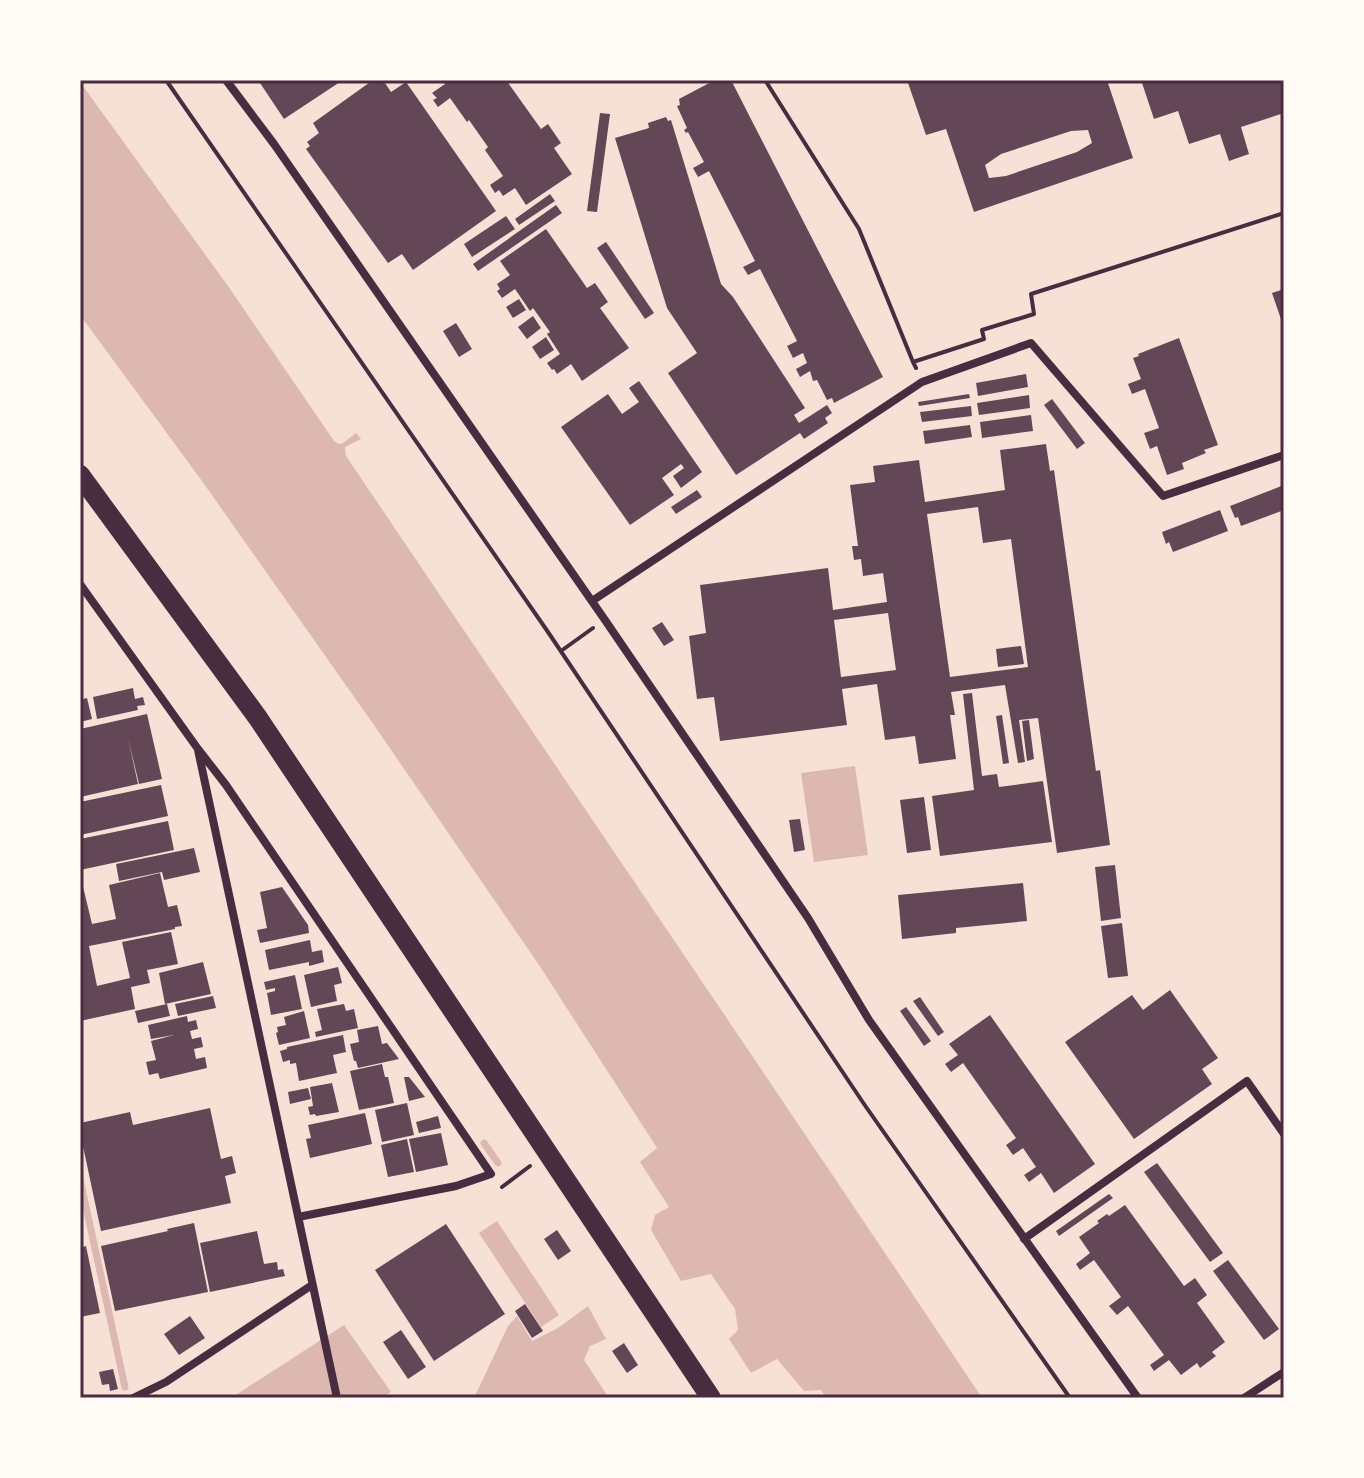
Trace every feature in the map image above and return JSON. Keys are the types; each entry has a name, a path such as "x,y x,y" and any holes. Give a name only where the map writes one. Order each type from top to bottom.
{"main road":[{"path":"80,475 258,718 711,1398"}],"street":[{"path":"226,80 283,157 605,620 808,918 869,1020 1138,1398"},
{"path":"592,601 922,382 1031,343 1163,496 1284,455"},
{"path":"80,584 226,785 491,1174 456,1186 298,1217"},
{"path":"198,749 337,1398"},
{"path":"1024,1239 1247,1081 1284,1134"},
{"path":"133,1398 166,1382 312,1285"},
{"path":"1244,1398 1284,1372"}],"path":[{"path":"166,80 560,651 864,1104 1070,1398"},
{"path":"765,80 859,229 922,382"},
{"path":"913,362 984,339 982,330 1034,314 1031,294 1284,213"},
{"path":"560,651 605,620"}],"shaded area":[{"path":"80,82 228,286 334,441 343,443 356,433 361,439 345,447 346,456 982,1398 826,1398 821,1390 804,1391 777,1359 751,1373 729,1339 738,1330 735,1309 711,1274 681,1281 651,1230 655,1215 669,1207 640,1162 657,1148 539,965 376,728 202,481 80,315"},
{"path":"855,766 868,855 814,862 801,773"},
{"path":"497,1221 559,1315 541,1327 479,1233"},
{"path":"588,1306 606,1339 590,1346 584,1360 609,1398 474,1398 508,1326 517,1316 532,1341 558,1328"},
{"path":"344,1325 391,1392 381,1398 231,1398"}],"building":[{"path":"258,80 343,80 284,119"},
{"path":"373,80 383,80 391,92 406,82 496,211 413,270 402,254 388,263 306,149 310,146 307,142 319,133 313,123"},
{"path":"442,80 506,80 541,129 548,124 561,143 554,148 572,174 526,205 515,188 503,196 499,190 495,193 490,185 503,176 485,150 488,147 450,98 438,107 433,100 437,98 432,93 445,84"},
{"path":"715,80 731,80 883,377 834,403 832,398 827,400 817,380 813,381 810,371 800,377 796,369 807,363 803,353 793,358 787,346 797,341 760,269 748,275 743,267 755,261 709,171 698,177 693,168 704,162 684,130 687,128 677,106 680,105 679,99"},
{"path":"907,80 1107,80 1133,158 974,212 946,129 926,135","holes":["1088,130 1092,143 1077,152 1006,176 989,178 985,165 1001,154 1071,131"]},
{"path":"1141,80 1284,80 1284,113 1241,127 1249,154 1229,161 1220,134 1189,144 1178,111 1154,119"},
{"path":"600,113 610,114 597,212 587,211"},
{"path":"666,117 668,121 671,120 721,284 733,297 805,408 794,415 799,423 827,405 832,413 825,418 828,423 804,439 800,433 736,475 668,373 697,353 667,308 615,138 649,128 648,123"},
{"path":"550,194 555,201 519,225 515,219"},
{"path":"556,205 562,213 478,271 473,264"},
{"path":"506,216 515,229 472,257 464,244"},
{"path":"546,229 587,288 595,283 608,302 600,308 629,348 582,381 571,364 557,374 547,363 560,354 547,334 550,332 533,308 530,311 515,289 502,298 497,291 500,289 497,284 510,275 500,261"},
{"path":"606,242 654,313 645,319 597,248"},
{"path":"1284,289 1284,328 1272,293"},
{"path":"519,299 526,310 513,318 506,307"},
{"path":"533,316 541,328 527,339 518,327"},
{"path":"456,323 472,349 459,357 443,331"},
{"path":"546,337 554,350 540,359 532,347"},
{"path":"1179,338 1218,445 1182,463 1184,469 1167,475 1157,446 1150,449 1144,433 1159,428 1145,389 1132,394 1128,384 1141,379 1133,358"},
{"path":"1026,374 1028,387 978,396 976,383"},
{"path":"639,381 702,472 681,488 673,476 684,468 681,464 662,478 674,495 630,525 561,427 608,394 622,414 639,402 629,388"},
{"path":"969,394 970,398 919,406 918,402"},
{"path":"1029,395 1030,408 979,415 977,403"},
{"path":"1052,399 1085,443 1077,449 1044,405"},
{"path":"971,406 972,416 922,422 920,412"},
{"path":"1031,415 1033,431 982,438 980,422"},
{"path":"970,425 972,437 925,444 923,431"},
{"path":"1046,444 1050,471 1054,470 1096,771 1100,770 1110,845 1057,853 1038,718 1019,720 1025,762 1018,763 1005,685 951,692 955,715 950,715 956,759 919,764 915,736 885,740 877,684 842,689 847,725 720,741 714,697 697,699 689,636 706,633 700,585 828,568 833,610 887,602 883,573 863,576 861,559 854,560 852,546 858,546 850,485 875,482 873,466 919,460 925,502 1005,490 1000,450","holes":["978,507 983,543 1011,539 1028,667 950,677 927,514","888,613 896,670 841,677 834,620"]},
{"path":"1284,485 1284,510 1241,526 1230,506"},
{"path":"697,490 702,497 676,514 671,507"},
{"path":"1220,510 1228,531 1173,552 1169,542 1166,544 1162,532"},
{"path":"662,622 674,640 664,646 652,628"},
{"path":"1021,646 1024,664 998,667 996,649"},
{"path":"133,688 135,699 143,697 145,705 137,706 138,710 97,719 93,697"},
{"path":"972,693 982,776 997,774 999,787 1043,781 1052,842 940,856 932,796 974,790 963,694"},
{"path":"87,698 92,719 80,722 80,700"},
{"path":"147,714 162,779 139,784 128,738 138,784 80,797 80,729"},
{"path":"1002,715 1009,763 1003,764 996,716"},
{"path":"1029,720 1034,759 1027,761 1022,721"},
{"path":"161,785 168,816 80,835 80,802"},
{"path":"924,797 931,850 907,853 900,800"},
{"path":"800,819 805,850 794,852 789,820"},
{"path":"168,821 174,850 80,870 80,839"},
{"path":"194,848 200,872 164,880 162,872 119,881 116,864"},
{"path":"1115,865 1121,918 1101,921 1095,867"},
{"path":"160,873 168,907 177,905 182,926 89,946 97,986 130,978 122,942 171,932 178,964 147,970 150,983 131,987 135,1009 80,1021 80,874 92,924 116,919 109,885"},
{"path":"1023,883 1027,921 956,928 956,933 902,939 898,895"},
{"path":"282,887 308,925 309,933 260,943 257,930 267,928 260,892"},
{"path":"1122,923 1128,976 1108,978 1101,926"},
{"path":"310,940 312,952 322,950 324,962 269,970 265,950"},
{"path":"203,962 211,994 165,1004 159,973"},
{"path":"338,967 342,983 334,985 337,1001 311,1007 304,975"},
{"path":"295,975 302,1009 271,1015 267,993 275,991 275,988 266,990 264,982"},
{"path":"1170,990 1218,1058 1202,1069 1212,1084 1134,1139 1065,1042 1132,995 1143,1010"},
{"path":"213,996 216,1008 178,1016 175,1004"},
{"path":"920,997 944,1032 938,1036 913,1001"},
{"path":"167,1004 170,1016 138,1023 135,1011"},
{"path":"344,1004 346,1011 354,1009 358,1028 316,1037 315,1032 322,1030 317,1009"},
{"path":"906,1007 931,1041 924,1046 900,1011"},
{"path":"304,1011 310,1038 279,1045 277,1027 286,1025 284,1017"},
{"path":"990,1015 1095,1164 1054,1193 1041,1173 1029,1182 1024,1175 1036,1167 1023,1148 1013,1155 1006,1145 1016,1138 963,1063 951,1072 945,1064 958,1055 949,1044"},
{"path":"187,1016 188,1022 196,1020 198,1029 190,1031 192,1039 201,1037 203,1047 194,1049 196,1059 205,1057 207,1068 160,1079 158,1073 149,1075 146,1062 156,1060 151,1041 174,1035 151,1039 148,1025"},
{"path":"378,1026 382,1044 387,1043 399,1059 358,1068 350,1044 359,1042 357,1030"},
{"path":"343,1035 346,1052 333,1055 337,1073 299,1081 296,1063 290,1064 290,1060 283,1062 280,1051 287,1047"},
{"path":"382,1064 394,1103 359,1110 350,1071"},
{"path":"404,1077 409,1077 425,1097 409,1101"},
{"path":"332,1083 339,1112 310,1115 308,1107 313,1106 310,1087"},
{"path":"308,1088 311,1099 290,1104 288,1092"},
{"path":"407,1103 414,1135 382,1142 375,1110"},
{"path":"210,1108 221,1159 232,1156 236,1173 225,1176 231,1203 101,1231 80,1123 130,1112 133,1125"},
{"path":"365,1113 372,1144 310,1158 306,1139 311,1138 308,1125"},
{"path":"438,1116 441,1128 419,1133 416,1122"},
{"path":"441,1133 448,1165 416,1172 409,1139"},
{"path":"407,1139 414,1172 388,1177 381,1145"},
{"path":"1157,1163 1223,1253 1210,1262 1144,1172"},
{"path":"1109,1194 1113,1198 1059,1236 1056,1231"},
{"path":"1125,1205 1184,1286 1195,1278 1207,1295 1197,1303 1225,1342 1212,1352 1216,1356 1200,1368 1197,1363 1181,1375 1169,1360 1154,1371 1150,1365 1164,1355 1128,1306 1117,1315 1109,1306 1121,1297 1094,1260 1080,1270 1076,1264 1090,1253 1079,1237 1107,1214 1109,1216"},
{"path":"194,1223 208,1292 115,1311 101,1246"},
{"path":"446,1224 505,1314 434,1361 375,1270"},
{"path":"557,1230 571,1251 558,1260 544,1239"},
{"path":"257,1231 264,1264 277,1262 278,1270 283,1269 285,1276 210,1292 200,1243"},
{"path":"86,1246 100,1313 80,1317 80,1248"},
{"path":"1228,1260 1279,1329 1264,1340 1213,1271"},
{"path":"525,1304 543,1331 532,1338 515,1311"},
{"path":"190,1316 205,1338 179,1355 164,1334"},
{"path":"401,1330 426,1367 408,1379 383,1342"},
{"path":"624,1343 638,1365 627,1373 612,1351"},
{"path":"113,1369 118,1389 110,1391 109,1384 102,1385 99,1372"}],"waterway":[{"path":"484,1143 498,1163"},
{"path":"80,1179 125,1387"}]}
